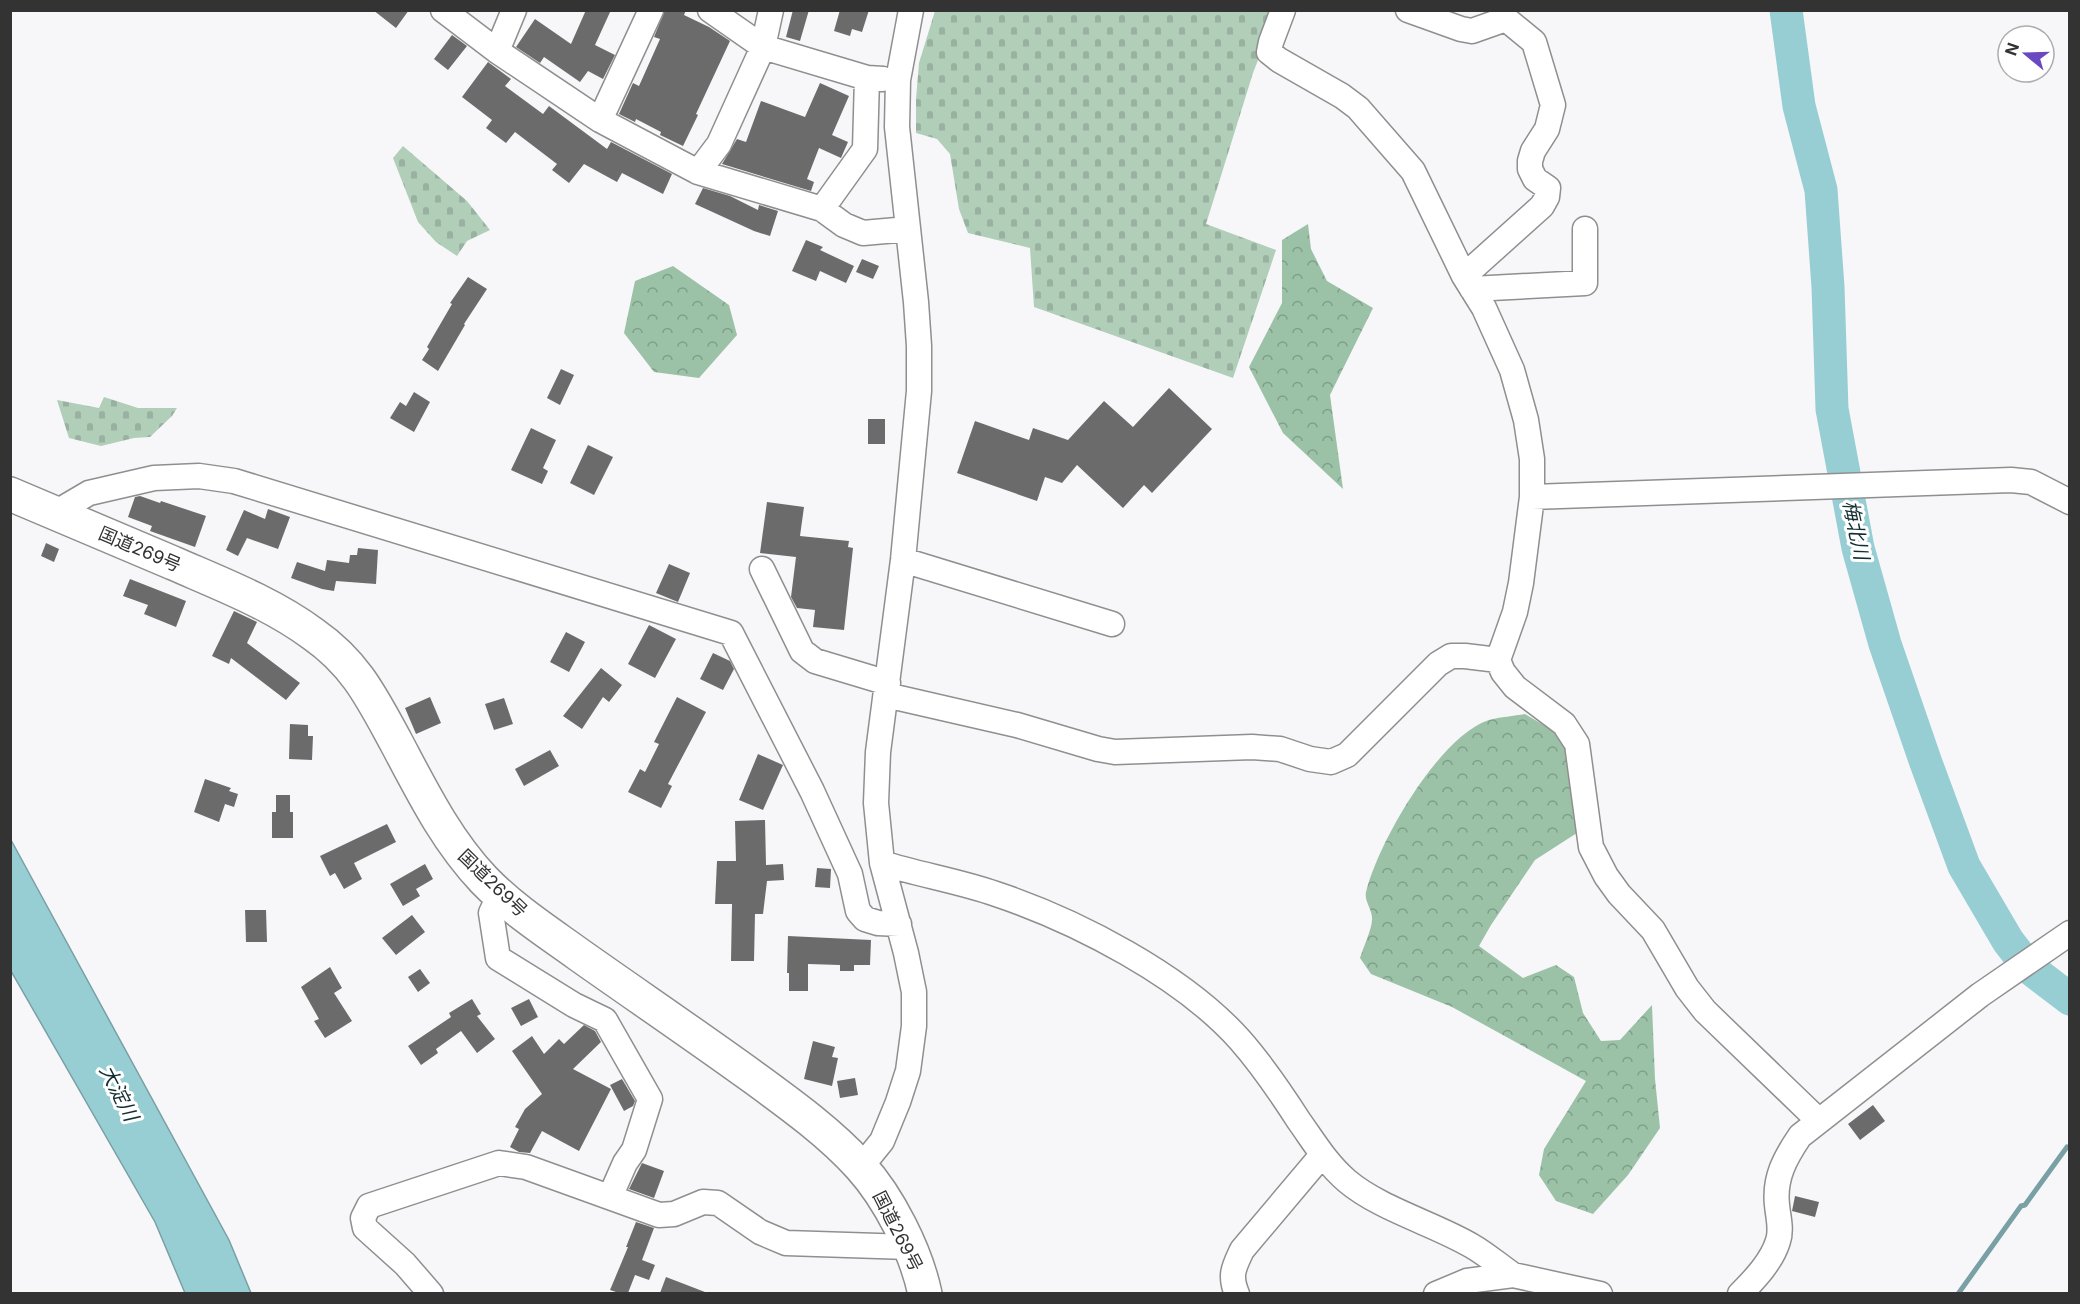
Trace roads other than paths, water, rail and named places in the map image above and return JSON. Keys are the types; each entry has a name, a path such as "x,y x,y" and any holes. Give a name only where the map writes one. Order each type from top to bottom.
{"highway":[{"name":"国道269号","path":"10,494 228,587 282,613 315,635 345,660 367,688 432,809 458,850 521,913 792,1106 861,1167 888,1204 909,1247 925,1293"}],"street":[{"path":"443,10 497,51 600,120 698,172 822,209 844,225 863,233 908,229"},
{"path":"497,51 514,10"},
{"path":"600,120 651,10"},
{"path":"710,10 763,47 867,78 898,80"},
{"path":"698,172 719,144 763,47 771,10"},
{"path":"861,1167 882,1141 908,1071 914,1026 914,992 899,924 882,863 876,803 878,752 903,560 919,391 919,346 897,127 898,80 911,10"},
{"path":"1283,10 1269,52 1358,108 1413,171 1468,283 1484,308 1512,370 1526,420 1532,459 1532,497 1517,602 1498,660 1503,672 1515,687 1564,724 1577,744 1592,847 1606,876 1619,894 1653,930 1687,988 1705,1011 1819,1121"},
{"path":"1408,10 1472,31 1506,19 1534,42 1553,105 1547,129 1533,151 1530,161 1530,169 1535,178 1548,188 1547,196 1542,206 1468,283"},
{"path":"822,209 865,149 867,78"},
{"path":"1468,283 1585,283 1585,229"},
{"path":"56,513 89,493 154,478 199,476 234,481 731,633 817,801 850,874 858,911 865,919 878,923 899,924"},
{"path":"1532,497 2011,480 2031,482 2070,502"},
{"path":"903,560 1112,624"},
{"path":"762,569 802,651 815,661 887,688 1107,751 1252,747 1280,749 1310,759 1331,762 1347,755 1438,664 1451,656 1498,660"},
{"path":"882,863 996,893 1099,939 1171,980 1204,1005 1239,1040 1262,1068 1322,1155 1347,1181 1365,1194 1473,1246 1513,1275"},
{"path":"500,894 492,913 498,958 574,1005 605,1020 650,1099 634,1149 610,1197"},
{"path":"1740,1293 1759,1275 1778,1242 1780,1228 1776,1184 1785,1159 1800,1136 1980,995 2070,933"},
{"path":"1237,1293 1231,1281 1234,1265 1242,1250 1322,1155"},
{"path":"430,1293 405,1264 365,1228 363,1218 369,1206 499,1162 526,1167 658,1215 674,1214 703,1202 718,1203 760,1232 786,1242 909,1247"},
{"path":"1436,1293 1467,1281 1513,1275 1600,1293"}],"water":[{"name":"大淀川","path":"11,840 229,1240 251,1293 185,1293 155,1222 11,971"}],"waterway":[{"name":"梅北川","path":"1786,10 1799,106 1821,190 1828,287 1832,409 1858,548 1885,644 1964,866 2008,941 2028,967 2070,999"},
{"path":"1958,1294 2021,1206 2025,1205 2067,1147"}]}
